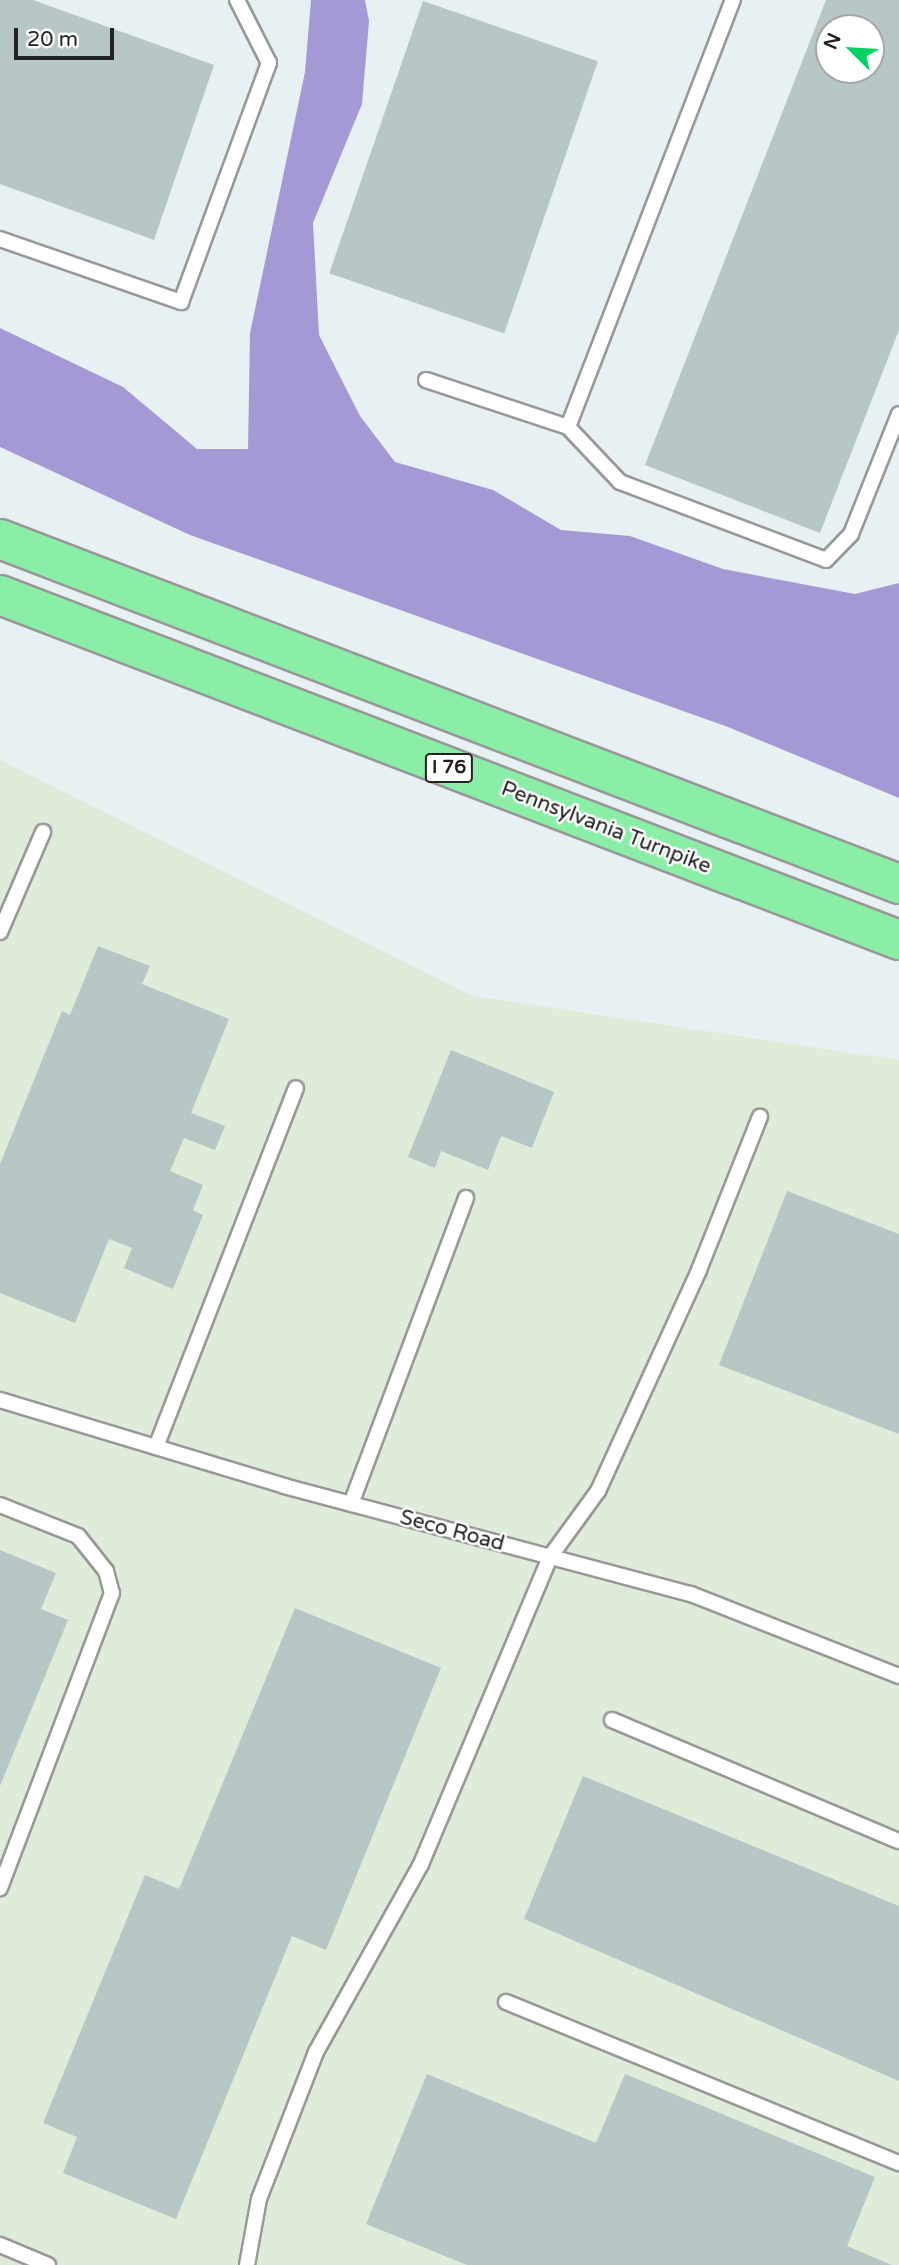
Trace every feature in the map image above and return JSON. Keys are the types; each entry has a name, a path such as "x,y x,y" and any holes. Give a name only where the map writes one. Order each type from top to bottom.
{"highway":[{"name":"I 76","path":"0,539 899,884"},
{"name":"Pennsylvania Turnpike","path":"0,595 899,940"}],"lane":[{"path":"0,239 181,302 269,63 237,0"},
{"path":"568,426 733,0"},
{"path":"426,380 568,426 620,482 826,560 851,534 899,414"},
{"path":"0,932 43,831"},
{"path":"156,1447 296,1088"},
{"path":"247,2265 259,2199 286,2122 316,2052 421,1864 550,1557 598,1491 699,1270 760,1117"},
{"path":"351,1504 466,1198"},
{"name":"Seco Road","path":"0,1400 351,1504 691,1594 899,1676"},
{"path":"0,1505 78,1536 106,1571 112,1593 0,1888"},
{"path":"612,1720 899,1841"},
{"path":"506,2002 899,2163"},
{"path":"0,2245 48,2265"}],"shaded area":[{"path":"311,0 365,0 369,21 362,104 313,223 319,335 360,416 395,462 493,490 561,530 630,536 723,569 855,594 899,583 899,798 728,727 190,535 0,447 0,328 123,387 197,449 248,449 250,333 305,72"},
{"path":"0,760 473,996 899,1060 899,2265 0,2265"}],"building":[{"path":"0,0 33,0 214,65 154,240 0,184"},
{"path":"826,0 899,0 899,330 820,533 645,465 815,28 815,84 885,84 885,14 821,14"},
{"path":"423,1 598,61 504,334 329,273"},
{"path":"98,946 150,966 142,984 229,1019 191,1113 225,1126 215,1150 184,1138 170,1171 203,1185 193,1210 203,1215 173,1289 124,1268 132,1248 109,1239 75,1323 0,1293 0,1164 62,1011 70,1015"},
{"path":"451,1050 554,1092 532,1148 501,1136 488,1170 441,1151 435,1168 408,1157"},
{"path":"787,1191 899,1234 899,1434 719,1365"},
{"path":"0,1550 56,1573 41,1609 68,1620 0,1786"},
{"path":"295,1608 441,1668 326,1950 292,1936 176,2219 63,2173 77,2137 43,2123 145,1875 179,1889"},
{"path":"583,1776 899,1906 899,2081 524,1919"},
{"path":"427,2074 596,2143 625,2074 875,2177 847,2246 892,2265 467,2265 366,2224"}]}
